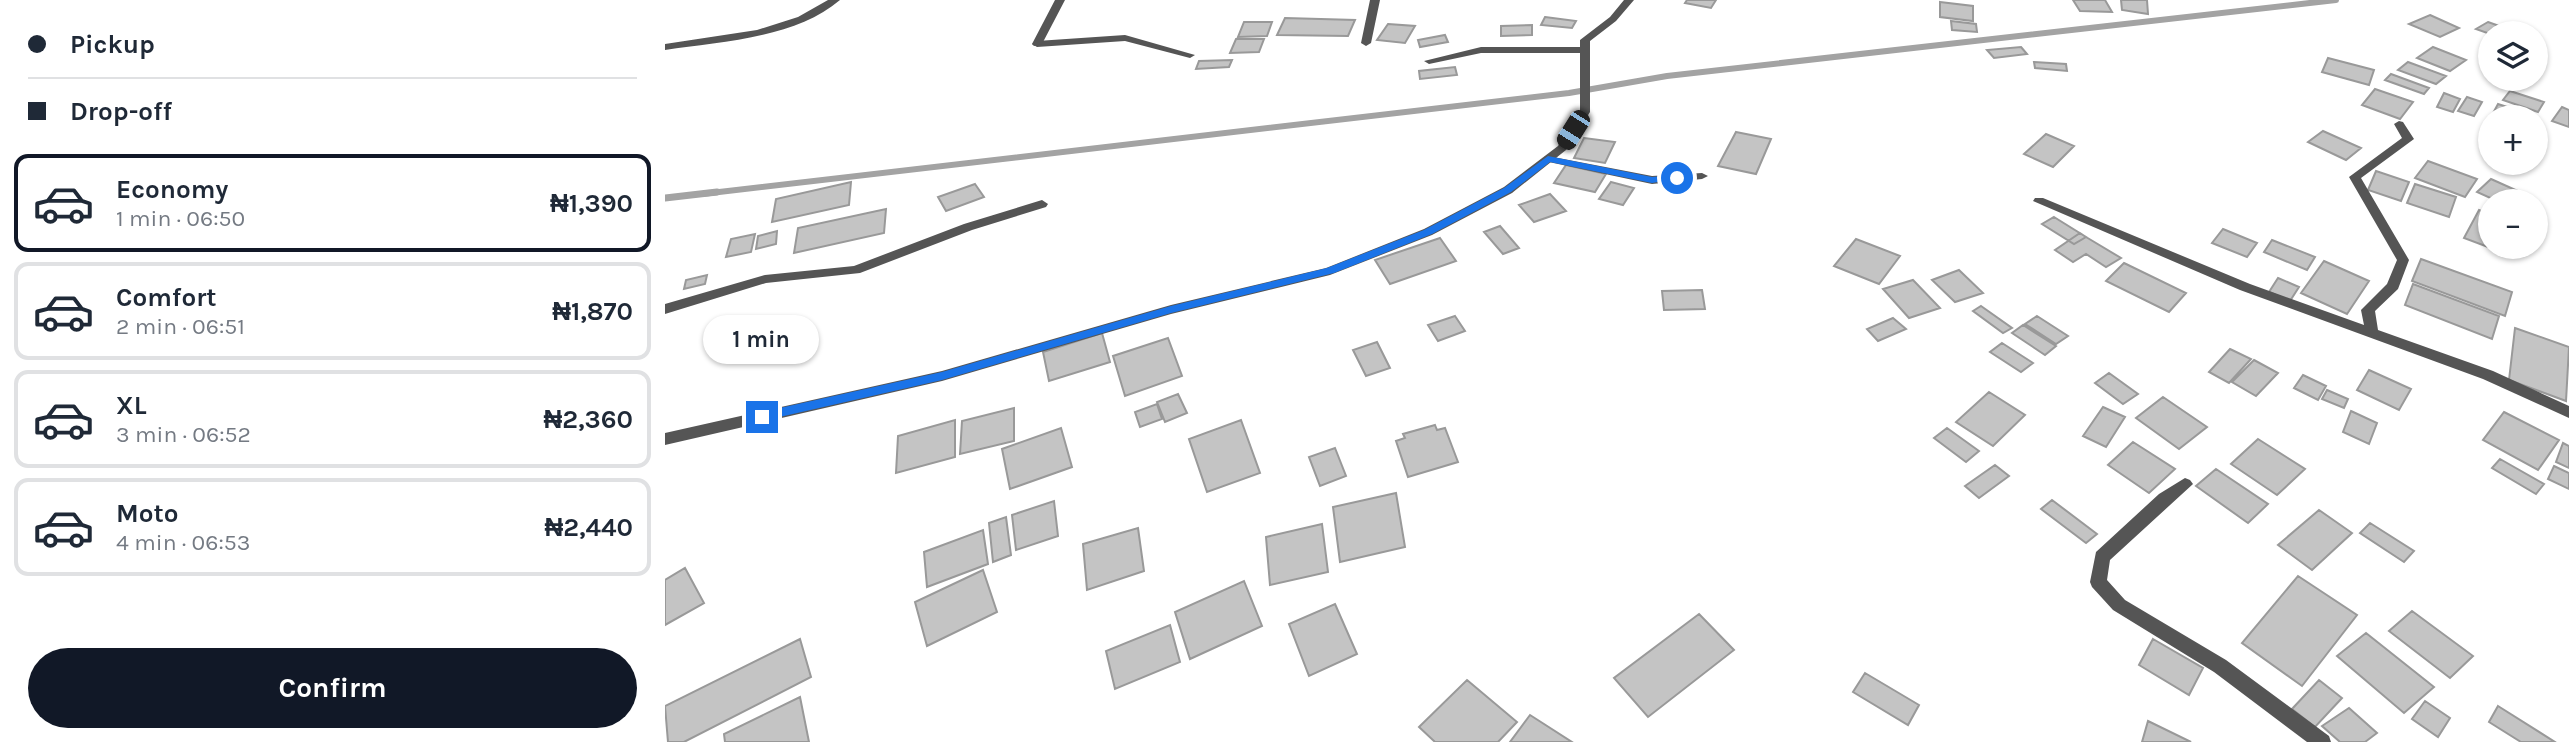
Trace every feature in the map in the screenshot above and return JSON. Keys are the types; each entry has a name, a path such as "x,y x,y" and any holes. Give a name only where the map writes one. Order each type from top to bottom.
{"street":[{"path":"665,47 758,33 801,19 835,0"},
{"path":"1060,0 1037,44 1125,38 1190,55"},
{"path":"1366,43 1375,0"},
{"path":"665,439 942,376 1171,310 1330,271 1428,232 1508,190 1562,149 1585,111 1585,40 1613,19 1629,0"},
{"path":"1429,61 1482,50 1584,50"},
{"path":"2372,333 2368,310 2393,286 2403,260 2355,177 2408,139 2399,124"},
{"path":"1548,159 1652,180 1702,176"},
{"path":"2039,201 2245,287 2488,375 2569,412"},
{"path":"665,309 765,279 856,270 968,227 1042,204"},
{"path":"2185,484 2102,557 2098,582 2119,605 2220,666 2322,742"}],"building":[{"path":"1687,0 1716,0 1711,8 1685,3"},
{"path":"2073,0 2105,0 2112,12 2080,11"},
{"path":"2121,0 2147,0 2148,14 2122,10"},
{"path":"1940,2 1973,6 1973,21 1940,17"},
{"path":"2430,15 2459,28 2440,37 2409,24"},
{"path":"1545,17 1576,21 1572,28 1541,25"},
{"path":"1285,18 1355,20 1348,36 1277,35"},
{"path":"1951,21 1976,24 1977,32 1952,30"},
{"path":"1244,22 1272,22 1267,36 1238,37"},
{"path":"1388,24 1415,26 1405,43 1377,40"},
{"path":"1532,25 1532,35 1501,36 1501,26"},
{"path":"1445,35 1448,42 1420,47 1418,40"},
{"path":"1236,39 1264,39 1259,52 1230,53"},
{"path":"2021,47 2027,54 1994,58 1987,50"},
{"path":"2433,47 2466,60 2450,71 2417,58"},
{"path":"2328,58 2374,70 2369,85 2322,72"},
{"path":"1232,60 1229,67 1196,69 1199,61"},
{"path":"2034,62 2066,64 2067,71 2035,68"},
{"path":"2408,62 2446,76 2436,84 2398,70"},
{"path":"1455,67 1457,75 1420,79 1419,71"},
{"path":"2391,74 2429,88 2424,94 2385,80"},
{"path":"2375,89 2413,102 2400,119 2362,105"},
{"path":"2510,91 2544,102 2542,105 2518,105 2503,100"},
{"path":"2444,93 2460,99 2453,112 2437,107"},
{"path":"2467,97 2482,102 2474,116 2458,111"},
{"path":"2562,107 2569,110 2569,127 2552,121"},
{"path":"2323,131 2361,148 2346,160 2308,142"},
{"path":"1736,132 1771,139 1756,174 1718,166"},
{"path":"2046,134 2074,146 2053,167 2024,154"},
{"path":"1584,138 1615,142 1605,163 1574,158"},
{"path":"2428,161 2477,179 2465,197 2415,178"},
{"path":"1566,165 1606,174 1595,192 1554,183"},
{"path":"2376,171 2409,182 2401,201 2368,190"},
{"path":"2491,179 2513,189 2480,189"},
{"path":"851,182 849,205 772,222 776,199"},
{"path":"1611,182 1634,188 1623,205 1599,199"},
{"path":"975,184 984,197 946,211 938,197"},
{"path":"2415,184 2456,197 2449,217 2407,203"},
{"path":"1550,194 1566,211 1534,222 1519,205"},
{"path":"886,209 884,233 794,253 798,228"},
{"path":"2478,212 2478,243 2464,238"},
{"path":"2054,217 2086,237 2074,244 2042,224"},
{"path":"1500,226 1519,248 1503,254 1484,232"},
{"path":"2223,229 2257,243 2247,257 2212,243"},
{"path":"777,231 776,244 756,249 758,236"},
{"path":"2080,233 2121,258 2106,267 2086,254 2073,262 2055,250"},
{"path":"755,234 751,252 726,257 731,239"},
{"path":"1440,238 1456,261 1390,284 1375,260"},
{"path":"1856,239 1900,256 1879,284 1834,266"},
{"path":"2272,240 2315,257 2307,270 2264,252"},
{"path":"2421,259 2512,292 2505,316 2412,281"},
{"path":"2324,261 2369,281 2347,314 2301,293"},
{"path":"2124,263 2186,293 2169,312 2106,281"},
{"path":"1959,270 1983,293 1955,302 1932,280"},
{"path":"707,275 705,284 684,289 686,280"},
{"path":"2278,278 2299,287 2290,301 2269,292"},
{"path":"1913,280 1940,308 1909,318 1883,289"},
{"path":"2413,284 2499,316 2492,339 2405,305"},
{"path":"1702,290 1705,309 1664,310 1662,291"},
{"path":"1981,306 2012,328 2003,333 1973,311"},
{"path":"1455,316 1465,331 1438,341 1428,325"},
{"path":"2037,316 2068,336 2056,344 2025,324"},
{"path":"1893,318 1906,329 1878,341 1867,329"},
{"path":"2023,325 2056,346 2045,355 2012,333"},
{"path":"2515,328 2569,347 2566,401 2509,380"},
{"path":"1102,333 1110,362 1049,381 1043,352"},
{"path":"1168,338 1182,376 1125,396 1113,356"},
{"path":"1377,342 1390,368 1366,376 1353,350"},
{"path":"2002,343 2033,363 2021,372 1990,352"},
{"path":"2230,349 2251,359 2229,383 2209,372"},
{"path":"2254,360 2278,373 2256,396 2232,382"},
{"path":"2369,370 2411,389 2399,410 2357,390"},
{"path":"2109,373 2138,394 2123,404 2095,383"},
{"path":"2303,375 2326,386 2318,400 2294,388"},
{"path":"2327,390 2348,399 2344,408 2322,399"},
{"path":"1989,392 2025,415 1993,446 1956,422"},
{"path":"1178,394 1187,413 1165,422 1157,402"},
{"path":"2163,397 2207,427 2179,449 2136,418"},
{"path":"1157,404 1162,419 1140,427 1135,412"},
{"path":"2103,407 2125,417 2106,447 2083,436"},
{"path":"1014,408 1014,441 960,454 962,421"},
{"path":"2351,411 2377,423 2369,444 2343,432"},
{"path":"2504,412 2559,440 2538,470 2483,440"},
{"path":"955,420 955,457 896,473 898,436"},
{"path":"1241,420 1260,473 1207,492 1189,439"},
{"path":"1435,425 1437,430 1445,428 1458,462 1408,477 1396,441 1405,438 1403,434"},
{"path":"1061,428 1072,467 1010,489 1002,449"},
{"path":"1947,428 1979,451 1966,462 1934,438"},
{"path":"2258,439 2305,469 2277,495 2231,464"},
{"path":"2133,442 2175,469 2149,493 2108,465"},
{"path":"2563,443 2569,446 2569,468 2556,462"},
{"path":"1335,448 1346,476 1320,486 1309,457"},
{"path":"2500,459 2544,484 2536,494 2492,468"},
{"path":"1995,465 2009,476 1979,498 1965,486"},
{"path":"2554,466 2569,473 2569,489 2548,479"},
{"path":"2216,469 2268,504 2248,523 2196,486"},
{"path":"1396,493 1405,547 1340,562 1333,507"},
{"path":"2052,500 2097,534 2086,543 2041,509"},
{"path":"1054,501 1058,536 1016,550 1012,515"},
{"path":"2319,510 2352,533 2312,570 2278,545"},
{"path":"1006,517 1011,555 993,562 989,523"},
{"path":"2370,523 2414,551 2404,562 2360,533"},
{"path":"1322,524 1328,572 1270,585 1266,537"},
{"path":"1138,528 1144,571 1087,590 1083,544"},
{"path":"983,530 988,564 927,587 924,552"},
{"path":"685,568 704,603 665,625 665,580"},
{"path":"983,570 997,612 927,646 915,602"},
{"path":"2298,576 2357,615 2302,686 2242,643"},
{"path":"1244,581 1262,626 1190,659 1175,612"},
{"path":"1335,604 1357,654 1309,676 1289,624"},
{"path":"2412,611 2473,656 2450,678 2389,631"},
{"path":"1699,614 1734,650 1648,717 1614,678"},
{"path":"1170,625 1180,662 1115,689 1106,651"},
{"path":"2366,633 2434,687 2404,713 2337,656"},
{"path":"800,639 811,677 684,742 668,742 665,706"},
{"path":"2153,639 2203,668 2189,695 2139,665"},
{"path":"1865,673 1919,705 1908,725 1853,692"},
{"path":"1467,680 1517,722 1498,742 1435,742 1419,727"},
{"path":"2319,680 2342,698 2315,727 2292,709"},
{"path":"800,697 809,742 725,742 724,734"},
{"path":"2425,701 2450,718 2438,737 2412,719"},
{"path":"2498,706 2555,742 2521,742 2489,722"},
{"path":"2349,708 2377,733 2365,742 2340,742 2322,726"},
{"path":"1530,715 1572,742 1510,742"},
{"path":"2148,721 2191,742 2142,742"}],"waterway":[{"path":"702,194 1569,93 1667,76 2336,0"},
{"path":"665,198 717,192"}],"route":[{"path":"762,417 942,376 1171,310 1330,271 1428,232 1508,190 1548,159 1652,180 1677,178"}]}
